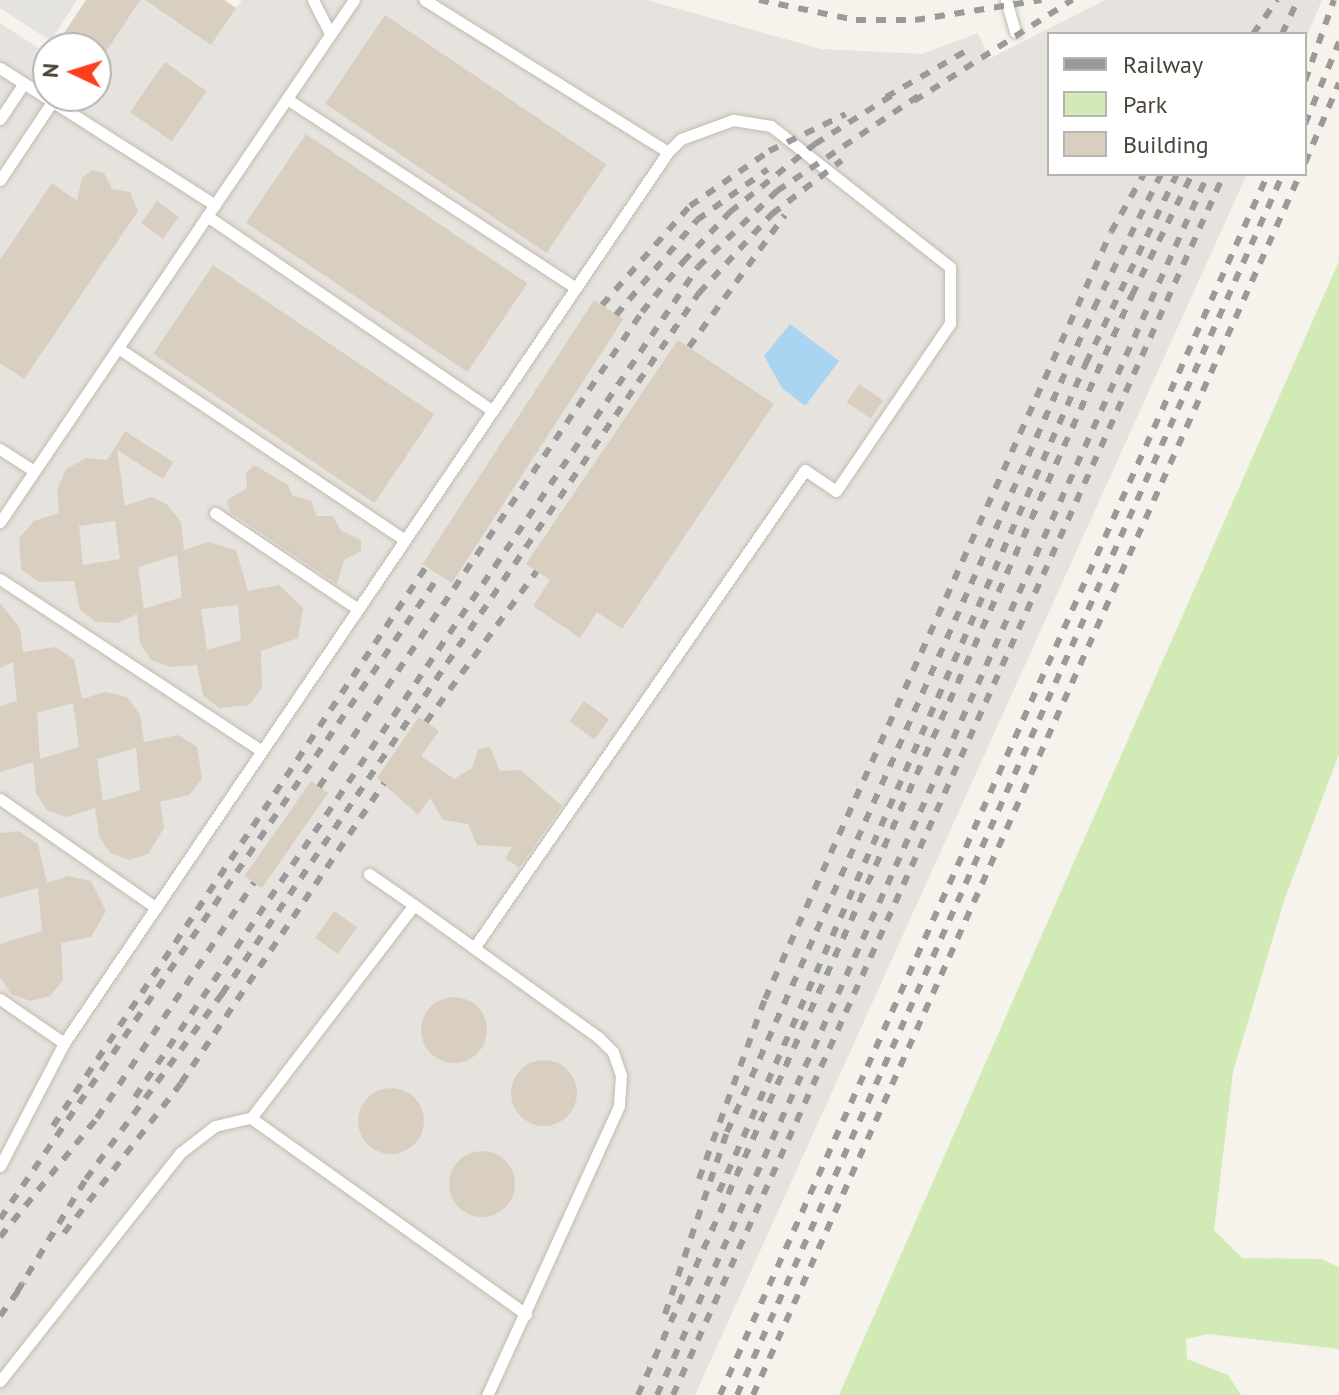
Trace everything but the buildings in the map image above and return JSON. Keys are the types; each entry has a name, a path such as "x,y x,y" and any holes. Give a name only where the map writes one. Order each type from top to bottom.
{"lane":[{"path":"313,0 330,34"},
{"path":"0,522 354,0"},
{"path":"425,0 668,152"},
{"path":"1006,0 1015,32"},
{"path":"0,68 32,88"},
{"path":"0,119 24,83"},
{"path":"287,99 576,288"},
{"path":"0,180 45,112"},
{"path":"68,112 215,205"},
{"path":"0,1166 64,1043 668,152 681,139 733,120 771,126 950,267 950,323 836,491 805,470 474,948"},
{"path":"207,216 493,411"},
{"path":"118,348 405,540"},
{"path":"0,449 34,471"},
{"path":"215,513 358,609"},
{"path":"0,579 262,751"},
{"path":"0,799 156,908"},
{"path":"369,874 598,1037 613,1052 621,1075 619,1106 487,1395"},
{"path":"0,1381 180,1153 215,1126 251,1118 414,905"},
{"path":"0,999 64,1043"},
{"path":"251,1118 526,1314"}],"shaded area":[{"path":"0,0 77,0 57,32 37,32 0,8"},
{"path":"86,0 224,0 236,8 242,0 647,0 821,49 922,54 978,33 989,59 1105,0 1322,0 1307,36 1307,32 1047,32 1047,176 1246,176 695,1395 0,1395 0,23 32,44 32,112 112,112 112,32 65,32"}],"green space":[{"path":"1339,261 1339,754 1284,901 1233,1072 1214,1230 1242,1258 1321,1259 1339,1267 1339,1349 1208,1334 1186,1339 1187,1359 1228,1375 1241,1395 839,1395"}],"water":[{"path":"790,324 839,361 805,406 782,388 764,356"}],"railway":[{"path":"759,0 856,20 915,20 1041,0"},
{"path":"914,101 1072,0"},
{"path":"1254,32 1277,0"},
{"path":"1283,32 1298,0"},
{"path":"1307,75 1334,0"},
{"path":"1307,119 1339,42"},
{"path":"886,97 966,51"},
{"path":"1307,158 1339,83"},
{"path":"135,1097 698,267 777,191 923,93"},
{"path":"319,787 642,312 683,262 730,212 815,144 894,94"},
{"path":"602,305 690,206 769,151 846,114"},
{"path":"17,1292 86,1179 222,994 699,293 772,214 842,160"},
{"path":"616,315 697,220 768,169"},
{"path":"699,1179 765,999 1111,232 1143,176"},
{"path":"665,1314 727,1132 1094,308 1160,176"},
{"path":"719,1192 1086,363 1176,176"},
{"path":"638,1395 1132,295 1191,176"},
{"path":"657,1395 1207,176"},
{"path":"673,1395 1223,176"},
{"path":"720,1395 1267,176"},
{"path":"737,1395 1282,176"},
{"path":"753,1395 1299,176"},
{"path":"689,347 785,215"},
{"path":"53,1126 426,567"},
{"path":"426,722 537,571"},
{"path":"0,1219 439,576"},
{"path":"64,1233 181,1083 384,783"},
{"path":"0,1237 97,1118 254,883"},
{"path":"0,1316 24,1283"}]}
